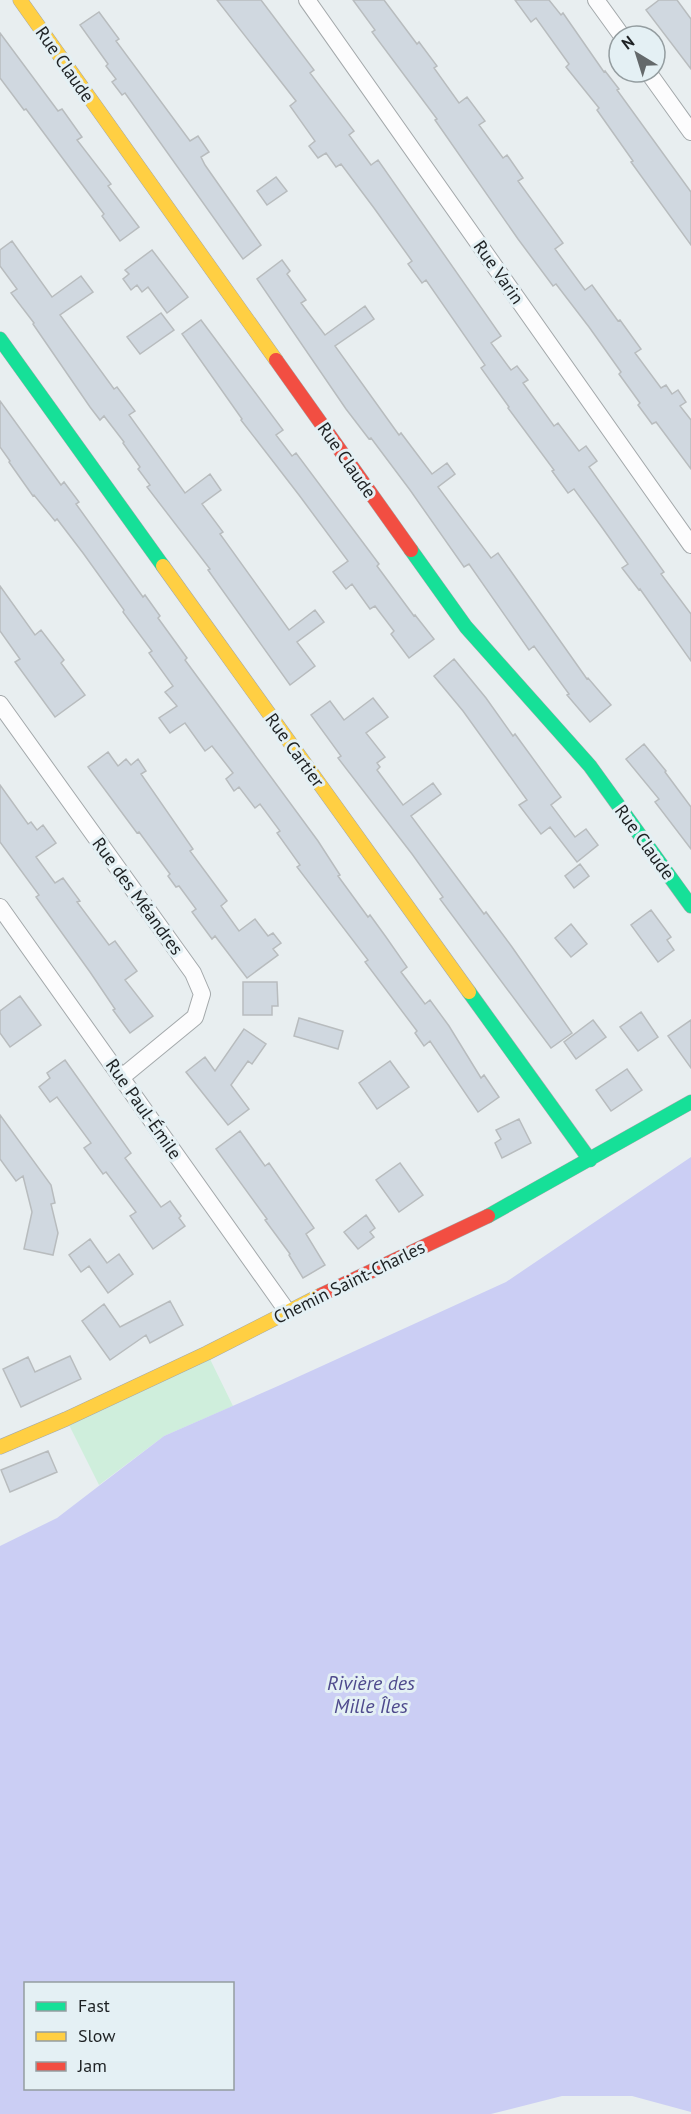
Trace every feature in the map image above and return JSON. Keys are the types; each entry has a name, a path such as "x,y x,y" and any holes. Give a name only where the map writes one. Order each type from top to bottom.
{"street":[{"name":"Rue Claude","path":"20,0 466,627 590,766 691,906"},
{"name":"Rue Varin","path":"307,0 691,545"},
{"path":"596,0 613,24"},
{"path":"657,84 691,132"},
{"name":"Rue Cartier","path":"0,339 590,1160"},
{"name":"Rue des Méandres","path":"0,704 193,973 202,994 195,1017 122,1077"},
{"name":"Rue Paul-Émile","path":"0,907 287,1311"},
{"name":"Chemin Saint-Charles","path":"0,1447 164,1373 287,1311 487,1217 691,1101"}],"green space":[{"path":"207,1353 233,1406 164,1436 99,1485 66,1419"}],"water":[{"name":"Rivière des Mille Îles","path":"691,1157 691,2112 632,2096 562,2096 491,2114 0,2114 0,1546 57,1518 164,1436 506,1282"}],"building":[{"path":"217,0 261,0 314,70 310,73 354,131 349,135 371,165 378,160 501,336 491,343 511,370 517,366 528,380 523,383 554,426 558,423 579,451 586,446 597,461 589,467 664,572 661,574 691,614 691,661 640,589 622,568 628,564 574,489 568,493 552,471 554,470 481,368 485,365 426,280 422,283 408,264 412,261 374,208 341,164 336,167 326,153 318,158 309,146 315,141 290,106 296,101"},
{"path":"353,0 384,0 417,44 419,42 437,66 434,68 459,103 467,97 485,121 479,125 503,158 507,155 523,178 518,181 563,243 555,249 585,290 592,285 618,321 620,320 641,349 635,353 661,388 666,385 672,394 678,390 686,402 680,406 691,420 691,469 656,422 652,424 619,374 621,372 589,327 556,284 553,286 518,239 435,120 437,119 372,32 375,30"},
{"path":"515,0 549,0 561,15 563,13 607,74 607,84 615,84 619,89 617,90 691,192 691,245 631,162 633,161 597,110 599,108 566,67 569,64 536,18 531,22"},
{"path":"659,0 677,0 691,19 691,69 667,38 667,24 657,24 646,10"},
{"path":"99,12 119,39 116,41 190,141 198,136 209,152 201,157 205,165 261,245 243,259 125,93 122,95 112,82 116,79 106,66 108,64 80,25"},
{"path":"0,33 58,111 62,109 82,137 77,140 111,184 108,186 139,227 120,241 102,216 104,214 26,109 24,110 0,78"},
{"path":"276,177 287,191 267,205 257,191"},
{"path":"12,241 52,297 81,276 93,292 60,315 114,389 117,387 135,411 129,415 185,493 210,474 221,490 202,504 223,532 220,534 289,630 315,610 324,622 297,642 315,666 290,685 208,570 210,569 147,487 150,485 138,469 140,467 124,442 104,416 100,420 90,407 34,323 11,293 17,289 0,266 0,250"},
{"path":"152,250 188,297 167,313 148,287 142,292 137,285 131,290 123,279 129,274 125,270"},
{"path":"282,260 290,271 287,274 306,300 301,303 325,335 365,306 374,319 335,346 399,435 401,433 432,474 447,463 455,474 438,487 491,558 498,553 587,679 611,705 590,722 567,695 569,694 534,646 529,650 469,564 464,567 410,490 346,409 257,279"},
{"path":"161,313 174,330 140,354 127,337"},
{"path":"201,320 283,430 276,435 292,456 296,453 379,564 377,566 414,616 434,639 409,658 391,634 394,631 375,606 370,609 352,584 346,589 333,572 348,561 241,420 182,334"},
{"path":"0,401 61,485 64,482 79,502 76,504 143,597 145,595 160,616 158,618 187,658 185,660 318,841 340,875 338,876 386,937 407,967 401,972 425,1004 430,1000 481,1078 484,1075 499,1097 478,1112 430,1041 424,1046 415,1033 417,1031 365,962 368,960 297,867 300,865 277,833 280,831 260,804 255,808 239,787 234,791 226,779 233,773 212,746 205,751 185,723 170,733 159,718 177,706 165,692 173,686 149,653 152,651 83,553 57,519 55,521 33,496 9,462 0,447"},
{"path":"0,586 35,635 41,630 64,660 61,663 85,695 55,717 15,662 20,659 0,631"},
{"path":"454,659 513,736 515,734 561,797 551,805 575,837 586,829 598,845 577,862 550,827 541,834 519,805 527,800 463,711 434,676"},
{"path":"373,698 388,717 366,733 385,757 377,763 380,767 377,770 403,805 433,783 441,794 411,816 484,914 486,912 512,947 572,1033 551,1048 440,899 443,897 412,854 338,758 341,756 311,715 330,701 344,720"},
{"path":"644,744 691,807 691,849 655,802 659,799 626,759"},
{"path":"108,752 118,766 126,759 131,765 138,759 146,771 141,774 193,849 190,851 227,901 221,906 239,931 255,919 268,936 273,933 281,943 273,949 278,955 247,978 215,936 212,939 192,912 196,909 179,886 176,887 168,876 170,874 88,767"},
{"path":"0,785 28,824 31,822 37,830 43,825 56,843 36,857 55,883 63,878 80,901 77,902 109,945 115,941 137,971 125,980 153,1016 130,1033 36,897 39,895 0,842"},
{"path":"580,864 589,876 574,888 565,876"},
{"path":"651,910 671,937 667,940 674,950 658,962 631,925"},
{"path":"571,924 587,944 571,957 555,938"},
{"path":"243,982 277,982 278,1006 272,1006 272,1015 243,1015"},
{"path":"20,996 41,1025 10,1047 0,1033 0,1011"},
{"path":"641,1012 658,1037 638,1051 620,1027"},
{"path":"299,1018 343,1031 338,1049 294,1036"},
{"path":"593,1020 606,1037 576,1059 564,1042"},
{"path":"691,1020 691,1068 668,1036"},
{"path":"244,1029 266,1044 252,1064 248,1061 231,1085 249,1109 228,1125 186,1072 205,1057 215,1071"},
{"path":"65,1060 131,1153 125,1158 161,1207 170,1201 181,1216 179,1218 185,1226 153,1249 130,1216 136,1212 106,1172 103,1174 84,1148 91,1143 57,1097 50,1102 39,1087 50,1078 47,1073"},
{"path":"390,1061 409,1087 377,1109 359,1083"},
{"path":"627,1069 642,1090 611,1111 596,1090"},
{"path":"0,1115 51,1185 55,1203 51,1204 58,1233 53,1255 24,1249 32,1212 23,1176 16,1181 0,1159"},
{"path":"519,1119 531,1143 502,1158 495,1143 501,1139 496,1130"},
{"path":"240,1131 265,1166 269,1163 314,1228 306,1234 325,1265 303,1278 290,1254 265,1220 267,1219 216,1149"},
{"path":"400,1163 423,1195 399,1212 376,1180"},
{"path":"366,1215 375,1228 370,1232 374,1237 358,1249 344,1232"},
{"path":"90,1239 107,1263 119,1254 133,1274 108,1293 89,1266 81,1272 69,1255"},
{"path":"170,1301 183,1325 150,1343 146,1335 110,1360 82,1321 104,1304 120,1327"},
{"path":"70,1356 81,1379 21,1407 3,1369 28,1357 35,1372"},
{"path":"48,1451 57,1472 10,1492 1,1470"}],"traffic: fast":[{"path":"0,339 163,566"},
{"path":"411,550 466,627 590,766 691,906"},
{"path":"469,992 590,1160"},
{"path":"488,1216 691,1102"}],"traffic: slow":[{"path":"20,0 276,360"},
{"path":"163,566 469,992"},
{"path":"0,1447 207,1353 321,1295"}],"traffic: jam":[{"path":"276,360 411,550"},
{"path":"321,1295 488,1216"}]}
